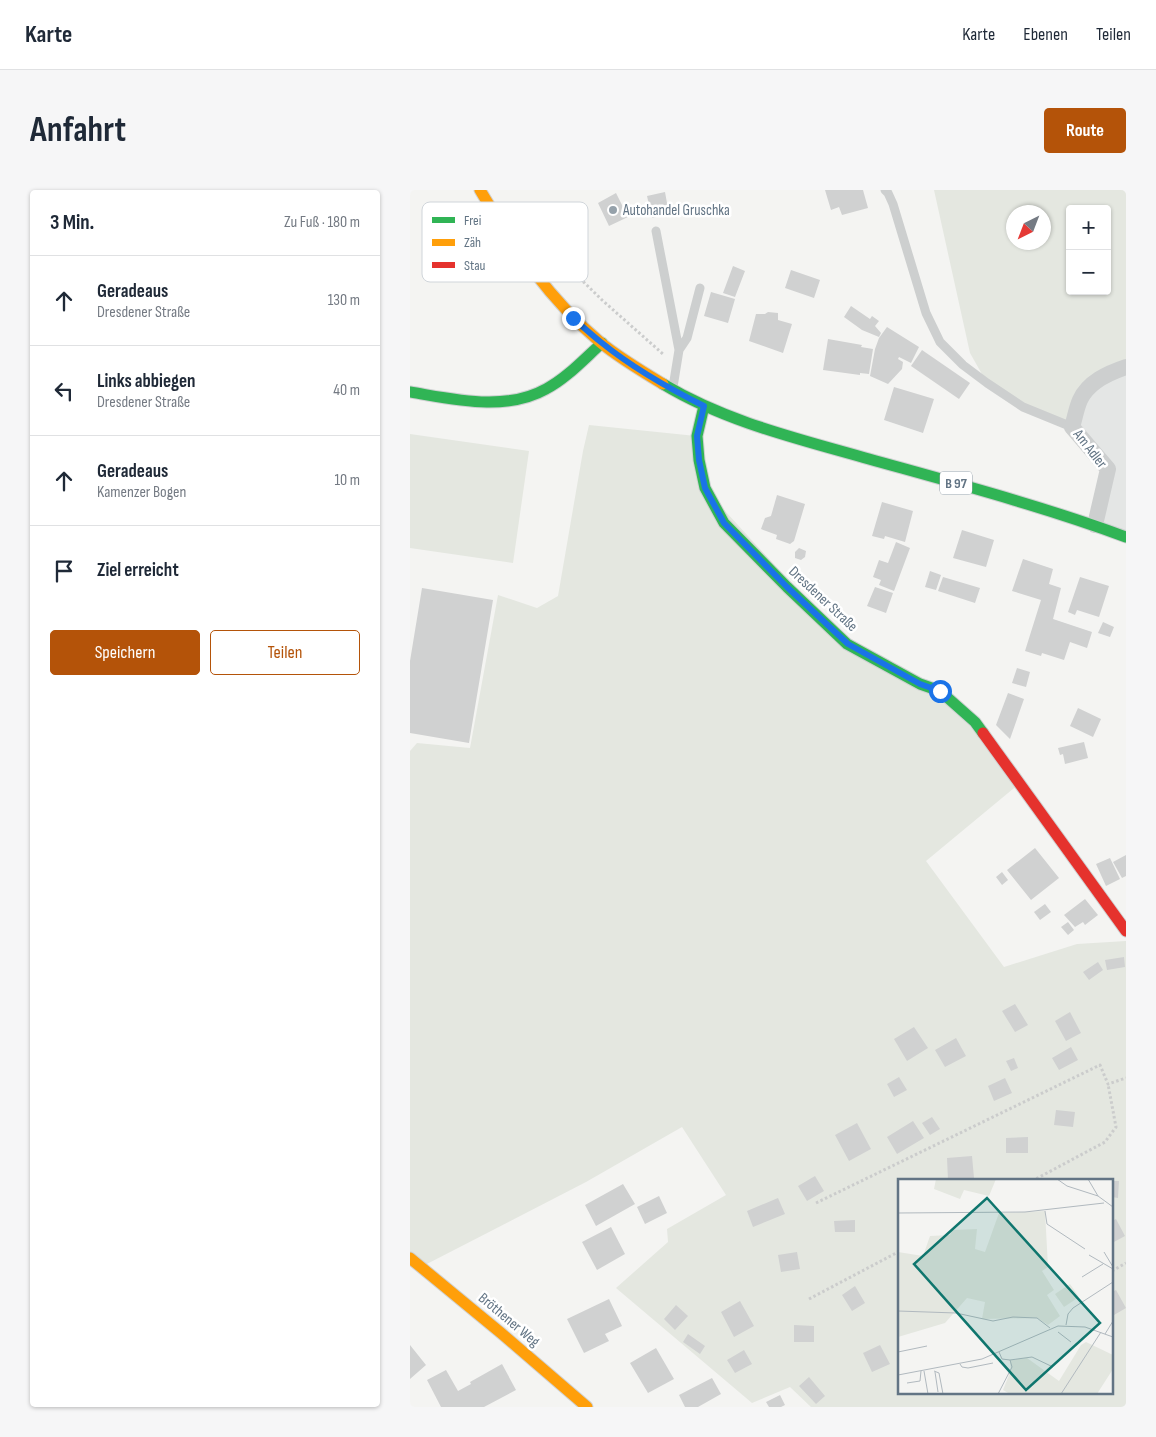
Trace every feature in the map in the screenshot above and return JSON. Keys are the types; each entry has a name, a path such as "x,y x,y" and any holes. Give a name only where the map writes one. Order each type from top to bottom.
{"street":[{"name":"B 97","path":"480,190 487,202"},
{"name":"B 97","path":"542,282 573,318 602,343 649,376 704,406 784,434 1030,505 1095,525 1126,537"},
{"path":"410,392 480,402 508,401 535,395 561,380 602,343"},
{"name":"Am Adler","path":"1095,525 1108,468 1072,427 1080,399 1095,381 1126,366"},
{"name":"Dresdener Straße","path":"704,406 697,436 699,460 705,488 724,523 787,587 848,644 920,684 940,691 975,722 1126,931"},
{"name":"Bröthener Weg","path":"410,1258 587,1407"}],"lane":[{"path":"884,190 888,193 893,204 926,313 940,342 963,365 1023,408 1072,427"},
{"path":"656,231 679,350"},
{"path":"672,390 679,350 686,338 700,288"}],"path":[{"path":"583,282 676,366"},
{"path":"816,1203 1100,1065 1108,1084 1116,1127 1105,1142 1036,1179"},
{"path":"1108,1084 1126,1078"},
{"path":"809,1299 898,1252"},
{"path":"1114,1269 1126,1263"}],"shaded area":[{"path":"934,190 1126,190 1126,367 1095,381 1072,427 1023,407 987,383 970,353"},
{"path":"1126,367 1126,536 1096,524 1109,468 1072,427 1080,399"},
{"path":"589,425 696,436 704,488 847,644 940,691 1019,784 926,861 1004,967 1077,944 1126,941 1126,1407 811,1407 790,1387 752,1403 616,1288 668,1242 667,1229 726,1195 682,1127 586,1182 421,1267 410,1258 410,751 417,743 470,748 498,595 537,608 558,596"},
{"path":"410,434 529,451 513,563 410,548"}],"building":[{"path":"825,190 863,190 868,208 842,215 839,207 831,210"},
{"path":"665,192 669,214 652,218 647,196"},
{"name":"Autohandel Gruschka","path":"616,193 628,217 609,226 598,203"},
{"path":"733,266 745,271 735,297 723,293"},
{"path":"791,270 820,280 814,298 785,288"},
{"path":"711,292 735,299 728,323 704,316"},
{"path":"851,306 870,319 872,316 879,321 875,326 881,333 879,337 862,330 844,317"},
{"path":"778,313 778,320 792,324 783,353 749,341 756,314"},
{"path":"887,327 919,347 911,363 899,357 898,359 903,362 902,369 888,384 870,376 875,349 879,338"},
{"path":"828,339 862,345 861,347 873,349 869,374 860,373 860,375 823,370"},
{"path":"922,350 970,383 959,399 911,366"},
{"path":"894,387 934,399 923,433 884,420"},
{"path":"777,495 805,504 794,541 790,544 776,539 777,535 761,529 765,518 771,516"},
{"path":"882,502 913,511 905,542 885,536 884,539 872,536"},
{"path":"962,530 994,540 986,567 953,558"},
{"path":"896,542 910,548 894,591 879,585 881,580 873,577 879,560 888,563"},
{"path":"799,548 806,551 805,557 801,560 795,558 795,552"},
{"path":"1023,559 1053,569 1049,584 1061,588 1053,619 1092,632 1087,648 1070,642 1064,660 1042,653 1041,656 1025,651 1041,600 1012,591"},
{"path":"930,571 941,575 936,590 925,587"},
{"path":"943,577 980,588 975,603 938,591"},
{"path":"1080,577 1109,586 1099,617 1077,610 1075,615 1068,612"},
{"path":"875,587 893,593 886,613 867,606"},
{"path":"422,588 493,600 469,743 410,733 410,661"},
{"path":"1103,622 1114,627 1110,637 1098,633"},
{"path":"1017,668 1030,672 1026,687 1012,683"},
{"path":"1008,693 1024,699 1010,739 996,725"},
{"path":"1078,708 1101,719 1093,737 1070,726"},
{"path":"1084,742 1088,758 1065,764 1063,754 1060,755 1058,748"},
{"path":"1035,848 1059,878 1031,900 1007,870"},
{"path":"1126,855 1126,876 1122,878 1113,862"},
{"path":"1110,858 1120,879 1106,886 1096,864"},
{"path":"1002,872 1008,880 1002,885 996,877"},
{"path":"1085,899 1098,915 1085,925 1083,922 1075,927 1064,915"},
{"path":"1045,904 1051,912 1040,920 1034,912"},
{"path":"1068,922 1074,930 1068,935 1061,927"},
{"path":"1124,957 1125,967 1107,970 1105,960"},
{"path":"1098,962 1103,970 1089,980 1083,972"},
{"path":"1015,1004 1028,1025 1015,1032 1002,1011"},
{"path":"1070,1012 1081,1033 1066,1041 1055,1021"},
{"path":"914,1027 928,1048 907,1061 894,1039"},
{"path":"956,1038 966,1056 945,1067 935,1050"},
{"path":"1071,1047 1078,1060 1059,1070 1052,1058"},
{"path":"1014,1058 1018,1068 1011,1071 1006,1061"},
{"path":"899,1077 907,1090 894,1097 887,1084"},
{"path":"1005,1078 1012,1093 994,1101 988,1086"},
{"path":"1056,1110 1075,1112 1073,1127 1054,1125"},
{"path":"932,1117 940,1129 930,1135 922,1123"},
{"path":"913,1121 924,1138 897,1154 887,1137"},
{"path":"857,1123 871,1149 849,1161 835,1135"},
{"path":"1028,1137 1028,1153 1006,1153 1006,1138"},
{"path":"972,1156 974,1178 948,1179 947,1158"},
{"path":"815,1176 824,1191 807,1201 798,1186"},
{"path":"1114,1181 1119,1181 1118,1198 1114,1197"},
{"path":"623,1184 635,1204 596,1226 585,1205"},
{"path":"659,1196 667,1213 645,1224 637,1207"},
{"path":"778,1198 785,1214 753,1227 747,1211"},
{"path":"1116,1219 1125,1236 1114,1242 1114,1220"},
{"path":"855,1220 855,1232 835,1232 834,1221"},
{"path":"611,1227 625,1254 597,1270 582,1242"},
{"path":"797,1252 800,1269 781,1272 778,1255"},
{"path":"855,1286 865,1303 852,1311 842,1295"},
{"path":"1116,1290 1126,1308 1114,1315 1114,1291"},
{"path":"609,1299 622,1326 605,1334 609,1341 584,1353 567,1319"},
{"path":"740,1301 754,1326 734,1337 721,1312"},
{"path":"676,1305 688,1316 675,1330 664,1319"},
{"path":"794,1325 814,1326 814,1342 794,1342"},
{"path":"688,1334 705,1346 700,1354 683,1342"},
{"path":"410,1345 426,1365 410,1379"},
{"path":"880,1345 890,1364 872,1372 863,1353"},
{"path":"656,1348 674,1379 648,1393 630,1363"},
{"path":"744,1350 752,1364 735,1373 727,1360"},
{"path":"502,1364 516,1390 484,1407 441,1407 427,1380 446,1370 458,1391"},
{"path":"809,1377 825,1396 816,1404 799,1386"},
{"path":"712,1378 721,1394 698,1407 685,1407 679,1395"},
{"path":"780,1395 785,1405 769,1407 766,1402"}],"traffic: fast":[{"path":"410,392 479,402 514,400 530,396 546,389 561,379 602,343"},
{"path":"663,384 712,409 763,428 1030,505 1126,537"},
{"path":"704,406 697,436 699,460 705,488 724,523 847,644 920,684 940,691 975,722 983,733"}],"traffic: slow":[{"path":"480,190 488,202"},
{"path":"543,282 582,326 607,348 663,384"},
{"path":"410,1258 587,1407"}],"traffic: jam":[{"path":"983,733 1126,931"}],"place":[{"name":"Autohandel Gruschka","path":"613,210"}],"route":[{"path":"573,318 602,343 649,376 704,406 697,436 699,460 705,488 724,523 787,587 848,644 920,684 940,691"}]}
